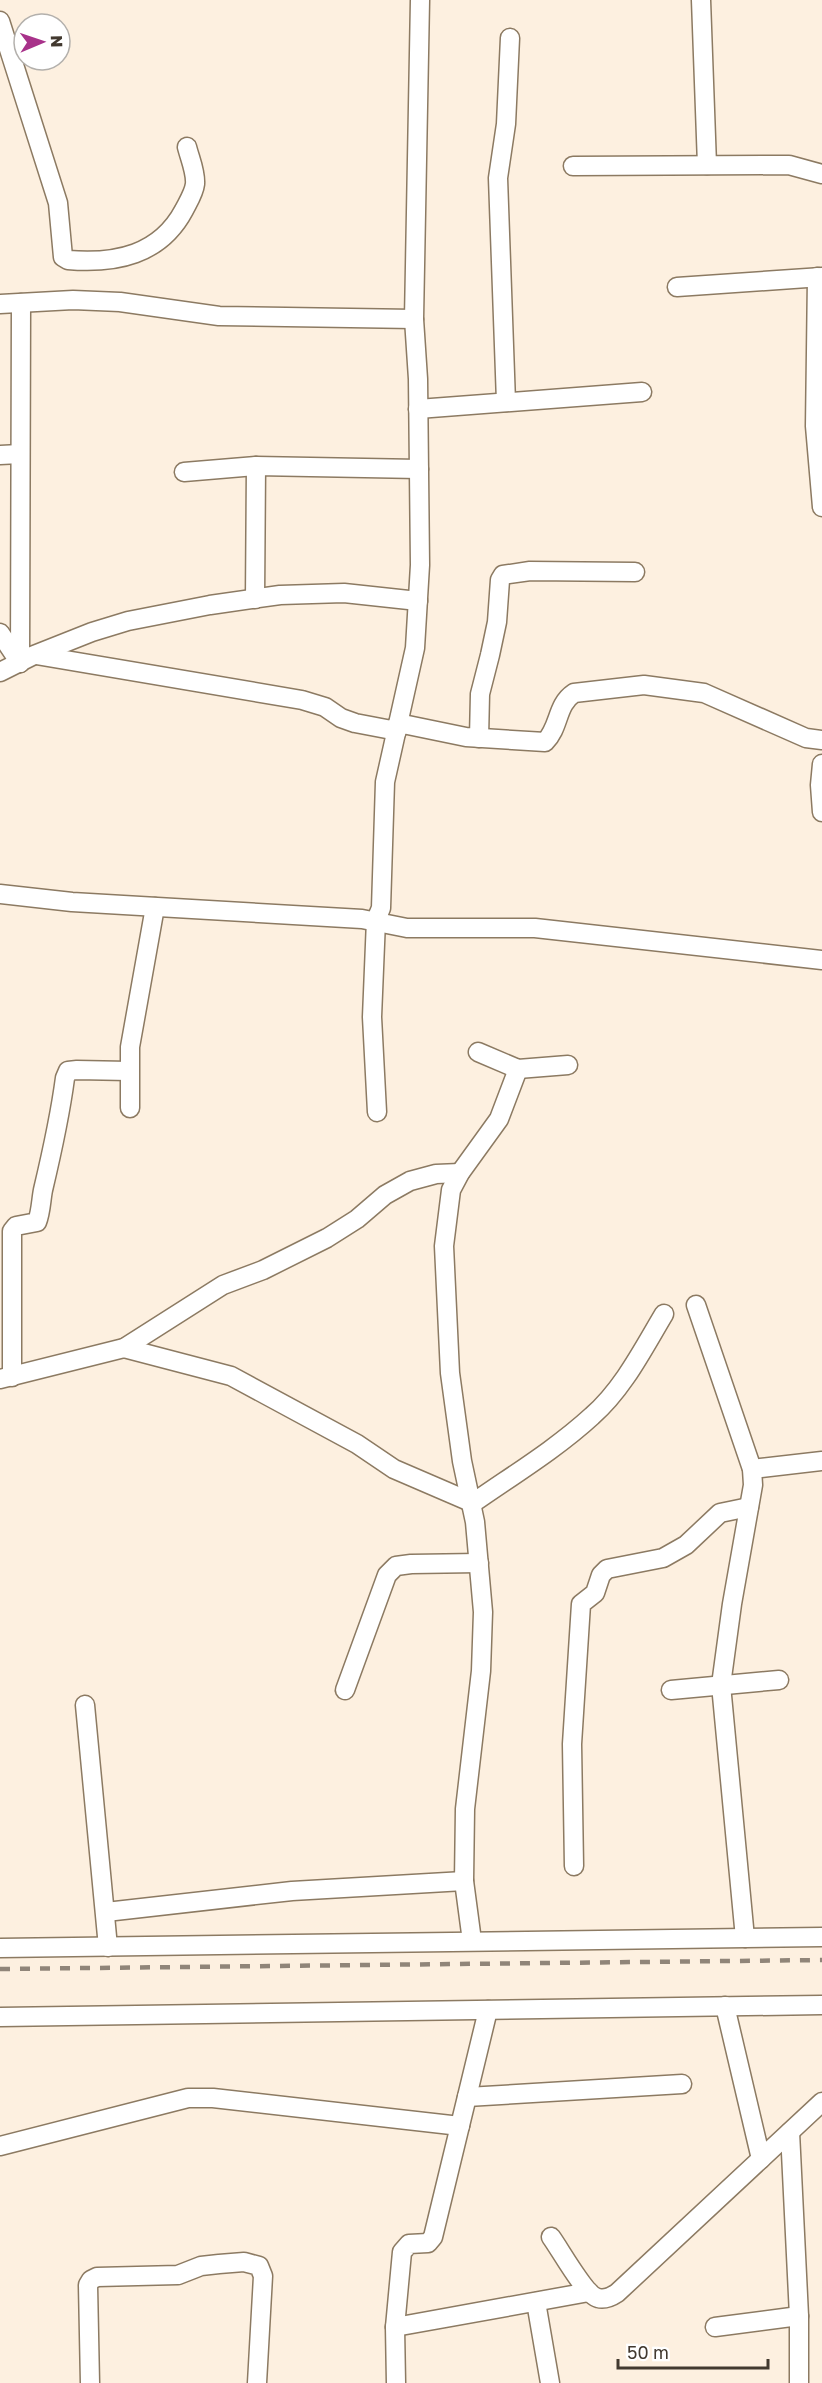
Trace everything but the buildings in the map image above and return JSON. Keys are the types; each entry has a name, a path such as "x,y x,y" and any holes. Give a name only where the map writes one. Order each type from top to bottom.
{"street":[{"path":"377,1112 372,1017 376,920 381,908 385,782 415,648 420,565 418,409 414,320 420,0"},
{"path":"701,0 707,165"},
{"path":"0,21 58,203 63,257 77,261 105,261 147,249 163,239 177,223 195,184 187,147"},
{"path":"506,402 498,178 506,124 510,38"},
{"path":"573,166 789,165 822,174"},
{"path":"677,287 819,277 818,429 822,507"},
{"path":"0,304 85,300 120,302 219,316 414,320"},
{"path":"21,303 20,454 27,659"},
{"path":"418,409 642,392"},
{"path":"0,454 20,454"},
{"path":"184,472 256,466 419,469"},
{"path":"255,599 256,466"},
{"path":"479,738 480,694 497,622 500,580 503,575 530,571 635,572"},
{"path":"0,672 92,632 128,621 255,599 280,595 344,594 418,601"},
{"path":"0,633 27,659 302,700 325,707 341,718 356,723 479,738 545,742 553,734 560,709 566,699 574,693 644,685 704,693 806,738 822,740"},
{"path":"822,764 820,785 822,812"},
{"path":"0,894 72,902 376,920 407,928 535,927 822,960"},
{"path":"130,1108 130,1047 155,906"},
{"path":"478,1052 518,1070 568,1065"},
{"path":"129,1071 76,1070 68,1071 65,1078 59,1122 37,1222 16,1226 12,1232 6,1378 124,1348 223,1285 263,1270 327,1238 357,1219 385,1195 410,1181 436,1174 460,1173"},
{"path":"472,1941 464,1881 465,1809 481,1671 483,1612 473,1503 462,1461 450,1373 444,1246 451,1190 460,1173 499,1119 518,1070"},
{"path":"696,1305 752,1468 753,1485 732,1604 721,1685 745,1938"},
{"path":"473,1503 543,1455 594,1415 630,1371 664,1314"},
{"path":"124,1348 231,1376 357,1444 394,1469 473,1503"},
{"path":"752,1468 822,1461"},
{"path":"574,1866 572,1744 581,1604 595,1593 601,1575 607,1569 663,1558 686,1545 720,1513 749,1507"},
{"path":"345,1690 387,1575 396,1566 479,1563"},
{"path":"671,1690 779,1680"},
{"path":"85,1705 108,1947"},
{"path":"106,1912 292,1891 464,1881"},
{"path":"0,1948 822,1936"},
{"path":"0,2018 822,2005"},
{"path":"725,2006 760,2159"},
{"path":"396,2383 395,2327 402,2252 409,2244 428,2243 433,2237 488,2010"},
{"path":"467,2097 682,2084"},
{"path":"0,2146 188,2098 213,2098 460,2126"},
{"path":"551,2237 589,2292 600,2299 609,2298 822,2102"},
{"path":"790,2132 800,2316 799,2383"},
{"path":"90,2383 88,2285 91,2280 97,2277 178,2275 201,2266 244,2262 259,2266 263,2276 257,2383"},
{"path":"395,2327 589,2292"},
{"path":"536,2302 550,2383"},
{"path":"715,2327 800,2316"}],"railway":[{"path":"0,1969 822,1960"}]}
